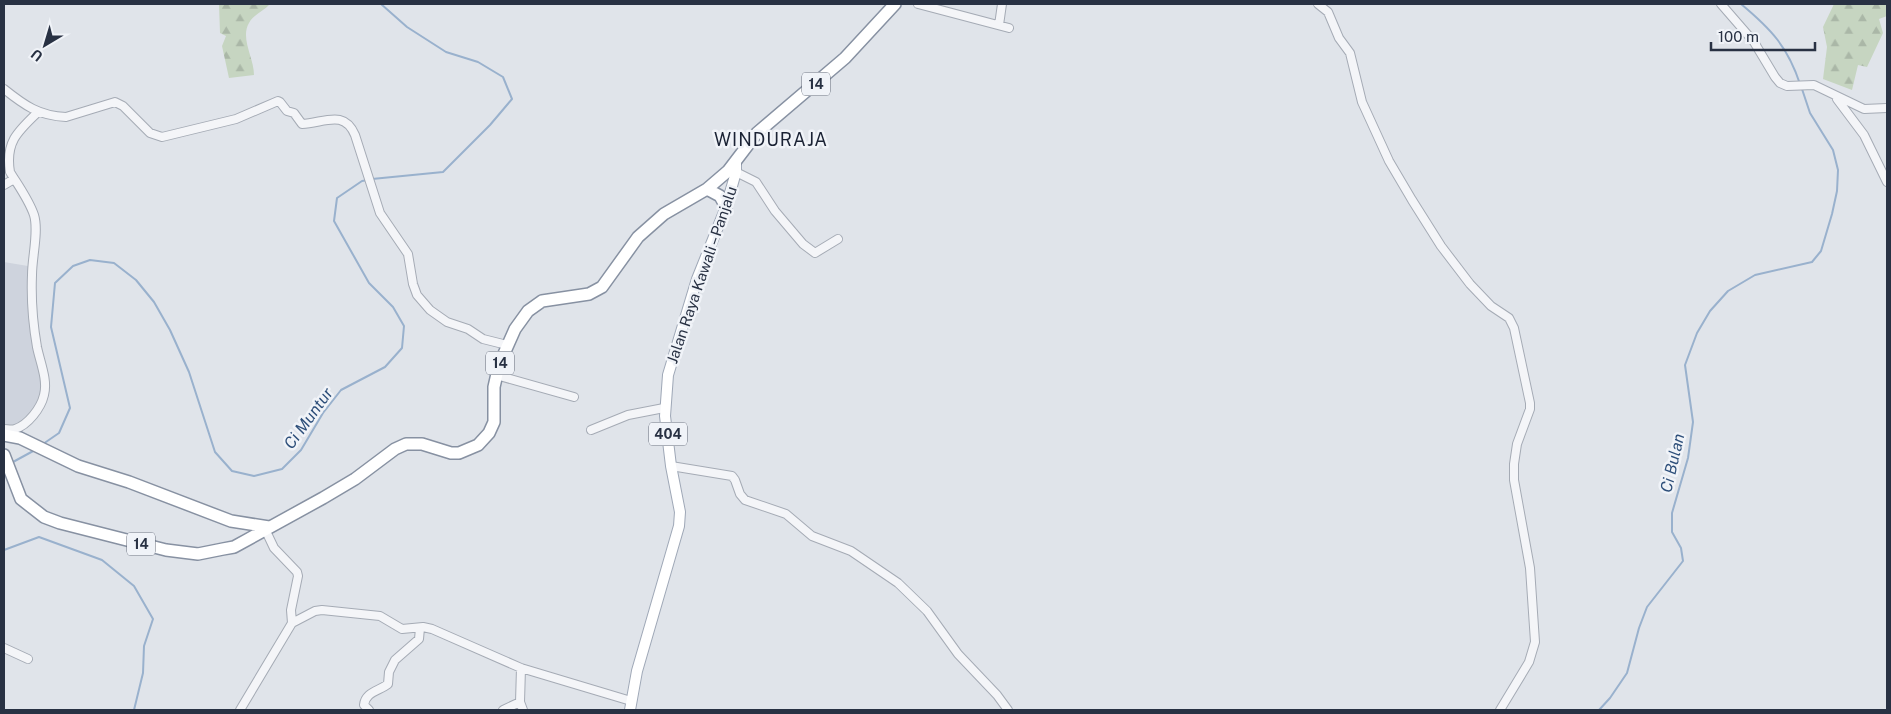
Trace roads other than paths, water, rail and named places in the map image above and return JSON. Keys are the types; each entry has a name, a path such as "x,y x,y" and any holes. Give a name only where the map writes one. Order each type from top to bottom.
{"highway":[{"name":"14","path":"4,456 18,495 25,503 44,517 166,550 198,554 234,547 355,479 395,449 406,444 422,444 451,453 459,453 478,445 489,432 494,422 496,375 507,345 520,320 535,305 542,301 580,297 596,291 609,279 638,237 664,214 707,189 736,167 757,133 845,58 895,4"},
{"path":"707,189 720,196 726,207"},
{"path":"4,435 20,438 78,466 129,482 231,521 267,528"}],"main road":[{"name":"Jalan Raya Kawali – Panjalu","path":"630,706 637,670 679,526 680,512 664,408 668,375 697,280 726,207 736,167"}],"street":[{"path":"918,4 1009,28"},
{"path":"956,14 958,4"},
{"path":"999,25 1002,4"},
{"path":"1318,4 1328,12 1339,38 1350,53 1362,102 1389,160 1407,192 1441,246 1465,278 1484,300 1508,318 1514,328 1530,403 1530,409 1517,444 1514,480 1530,568 1535,642 1529,662 1500,710"},
{"path":"1722,4 1754,42 1778,81 1785,85 1819,87 1864,109 1887,108"},
{"path":"4,89 29,108 38,112 66,117 115,102 123,106 150,133 162,138 223,123 279,101 287,111 294,113 300,124 342,119 350,124 355,135 382,218 408,254 412,284 422,301 447,322 468,329 483,339 507,345"},
{"path":"1835,96 1864,135 1887,182"},
{"path":"4,429 15,429 24,424 39,406 45,393 32,299 35,220 32,209 10,172 10,149 13,139 38,112"},
{"path":"736,167 756,182 775,211 803,244 815,254 838,239"},
{"path":"4,185 14,179"},
{"path":"496,375 574,397"},
{"path":"591,430 628,415 664,408"},
{"path":"672,466 732,476 740,494 745,500 786,514 812,536 856,554 898,583 927,611 958,654 1008,710"},
{"path":"267,528 274,548 297,572 291,610 292,623"},
{"path":"240,710 292,623 322,610 378,615 402,629 432,629 521,668 630,706"},
{"path":"368,710 364,705 365,698 388,684 389,672 394,662 419,639 420,628"},
{"path":"4,648 28,659"},
{"path":"521,668 520,702 523,710"},
{"path":"502,710 520,702"}],"waterway":[{"name":"Ci Muntur","path":"372,179 443,172 490,125 512,99 503,77 478,62 446,52 407,27 381,4"},
{"name":"Ci Bulan","path":"1741,4 1770,31 1784,49 1800,84"},
{"name":"Ci Bulan","path":"1599,710 1610,698 1627,673 1639,628 1647,607 1683,561 1681,548 1672,532 1672,513 1688,458 1693,422 1685,365 1697,333 1710,311 1728,291 1755,275 1812,262 1821,251 1837,191 1838,170 1833,150 1810,113 1802,89"},
{"name":"Ci Muntur","path":"43,444 59,433 70,408 51,327 55,283 73,266 90,260 114,263 136,280 154,302 170,330 189,372 215,452 232,471 254,476 282,469 301,450 323,413 341,390 385,367 402,348 404,326 393,307 369,283 334,221 337,198 362,181 368,180"},
{"name":"Ci Muntur","path":"13,462 35,450"},
{"name":"Ci Muntur","path":"4,550 39,537 102,560 134,586 153,619 144,646 143,673 134,710"}],"district":[{"name":"WINDURAJA","path":"771,140"}]}
